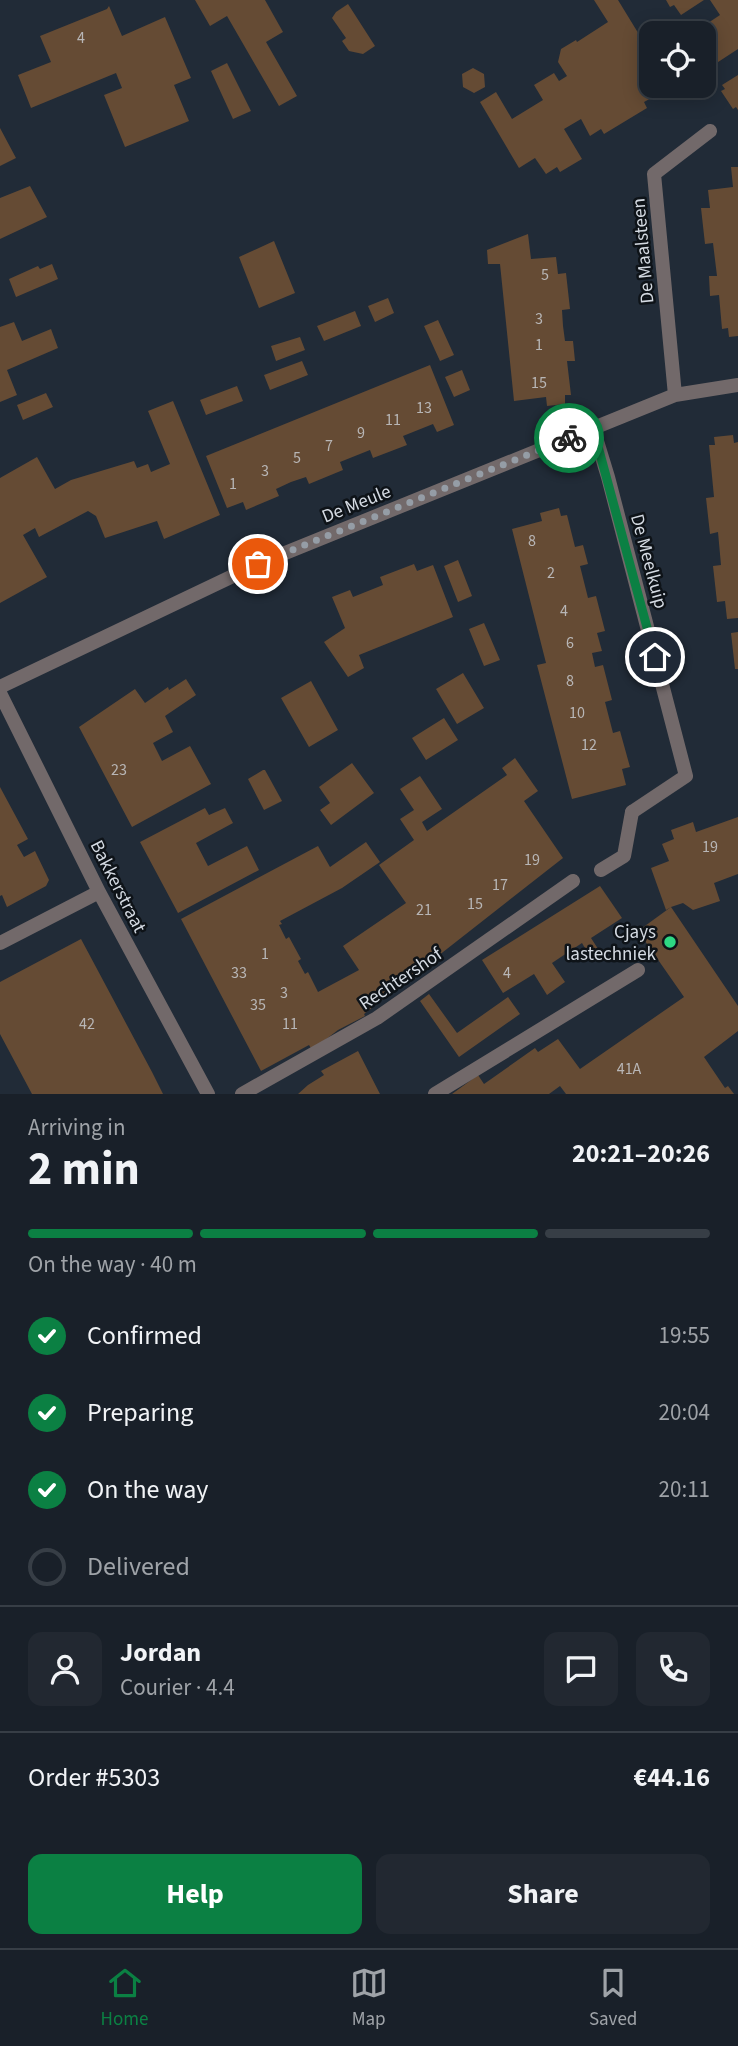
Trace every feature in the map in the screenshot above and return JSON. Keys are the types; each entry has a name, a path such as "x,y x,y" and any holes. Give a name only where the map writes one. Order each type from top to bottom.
{"street":[{"name":"De Maalsteen","path":"675,395 654,174 710,131"},
{"name":"De Meule","path":"0,687 258,564 675,395 738,385"},
{"name":"De Meelkuip","path":"593,428 612,491 685,776 632,812 624,856 601,870"},
{"name":"Bakkerstraat","path":"0,693 99,892 208,1094"},
{"name":"Rechtershof","path":"242,1094 377,1018 573,881"},
{"path":"0,943 99,892"},
{"path":"435,1094 638,970"}],"building":[{"path":"195,0 265,0 283,32 266,42 297,96 279,106 227,16 210,26"},
{"path":"594,0 618,0 639,34 639,98 651,98 644,102 647,108 604,134 601,129 590,136 581,119 564,129 582,159 560,172 557,167 546,174 535,158 519,168 480,102 496,92 512,119 543,100 534,85 554,73 559,81 567,76 558,62 561,49 608,22"},
{"path":"666,0 704,0 681,15 674,5 670,7"},
{"path":"710,0 738,0 738,49 716,63 716,21 711,21 720,15"},
{"path":"348,4 375,46 363,54 349,51 342,41 346,38 332,18"},
{"path":"109,6 122,36 165,17 191,78 174,85 189,121 125,147 104,95 122,88 116,73 31,108 18,75 51,62 40,36"},
{"path":"227,63 251,111 233,119 211,71"},
{"path":"473,68 484,74 485,87 474,93 463,87 462,74"},
{"path":"738,75 738,110 736,107 733,109 721,91 725,89 722,85"},
{"path":"0,128 16,158 0,166"},
{"path":"731,167 738,167 738,336 729,337 728,328 722,329 719,295 710,296 709,276 717,276 713,243 705,244 701,208 710,208 708,190 733,187"},
{"path":"30,186 47,217 0,239 0,198"},
{"path":"528,234 531,259 556,257 558,274 566,273 570,309 562,310 563,326 565,341 573,341 575,361 567,361 571,395 565,395 565,404 547,406 546,397 514,401 500,264 488,264 487,250"},
{"path":"274,241 295,293 259,308 239,257"},
{"path":"52,264 58,279 16,297 9,279 38,266 40,269"},
{"path":"388,298 394,313 375,322 368,306"},
{"path":"355,311 361,326 324,341 317,326"},
{"path":"438,320 454,355 440,361 424,326"},
{"path":"14,322 22,341 51,329 58,348 7,370 17,395 0,402 0,327"},
{"path":"300,337 305,350 276,361 271,346"},
{"path":"302,361 308,375 270,390 264,375"},
{"path":"430,365 454,425 437,432 433,424 403,436 407,445 373,458 370,450 340,462 343,470 309,484 306,477 291,482 276,489 279,496 246,510 243,502 227,508 206,456"},
{"path":"462,370 470,390 454,397 445,377"},
{"path":"237,386 243,401 206,415 200,400"},
{"path":"46,393 53,407 23,420 17,405"},
{"path":"173,401 220,515 164,539 157,521 105,538 96,516 88,511 39,537 35,528 23,535 47,577 0,603 0,478 37,457 55,489 71,480 134,461 137,468 148,464 151,472 170,464 148,411"},
{"path":"733,435 734,443 738,442 738,618 727,619 725,601 717,602 713,566 721,565 718,532 710,534 706,498 714,497 709,445 715,445 714,437"},
{"path":"559,508 561,516 567,515 575,547 583,545 588,564 580,566 588,598 596,596 605,631 597,633 602,651 592,653 595,667 603,665 612,700 605,702 613,733 620,731 630,767 622,769 626,785 572,799 537,665 546,663 512,529 542,521 540,513"},
{"path":"458,560 472,596 458,602 444,566"},
{"path":"414,564 417,571 433,565 453,617 359,655 364,668 348,677 324,642 345,628 332,597 350,590 353,597 383,585 380,577"},
{"path":"484,623 500,660 484,666 469,629"},
{"path":"738,632 738,669 735,669 731,633"},
{"path":"463,673 484,708 457,724 436,689"},
{"path":"186,679 196,695 165,716 173,732 153,743 162,761 190,746 211,784 132,827 79,727 135,689 145,703 168,687 169,690"},
{"path":"311,681 338,730 309,747 281,698"},
{"path":"444,718 458,740 426,760 412,738"},
{"path":"515,758 538,791 524,801 563,858 364,1014 365,1016 338,1030 312,1050 309,1045 261,1071 181,919 318,846 330,867 366,842 380,862 342,888 280,921 282,924 279,925 286,939 289,937 301,959 298,961 305,974 308,972 318,992 359,970 343,946 406,903 379,865 414,840 400,819 414,810 400,789 420,776 442,809 422,822 427,831 507,775 502,768"},
{"path":"352,763 374,793 331,825 320,810 330,803 319,787"},
{"path":"263,770 282,801 264,810 248,779"},
{"path":"0,787 28,839 17,845 24,857 35,851 49,880 46,886 7,907 2,895 0,896"},
{"path":"205,808 209,815 225,808 233,823 196,843 208,866 247,846 259,870 178,913 140,842"},
{"path":"738,817 738,874 714,883 720,901 693,910 683,903 666,910 651,868 669,861 662,844 674,839 671,830 693,822 696,832"},
{"path":"600,886 622,918 591,938 602,955 593,962 582,943 552,963 565,982 547,995 534,974 503,993 482,960"},
{"path":"671,907 738,1006 738,1031 704,1057 725,1088 728,1086 734,1094 566,1094 560,1086 549,1094 452,1094 478,1075 484,1084 535,1048 538,1052 558,1039 580,1069 684,997 638,931"},
{"path":"81,939 163,1094 32,1094 0,1034 0,982"},
{"path":"429,994 457,1033 508,997 520,1014 459,1057 420,1001"},
{"path":"358,1051 380,1094 298,1094 324,1075 321,1071"}],"way so far":[{"path":"258,564 569,438"}],"place":[{"name":"Cjays lastechniek","path":"670,942"}],"route":[{"path":"569,438 593,428 655,657"}]}
